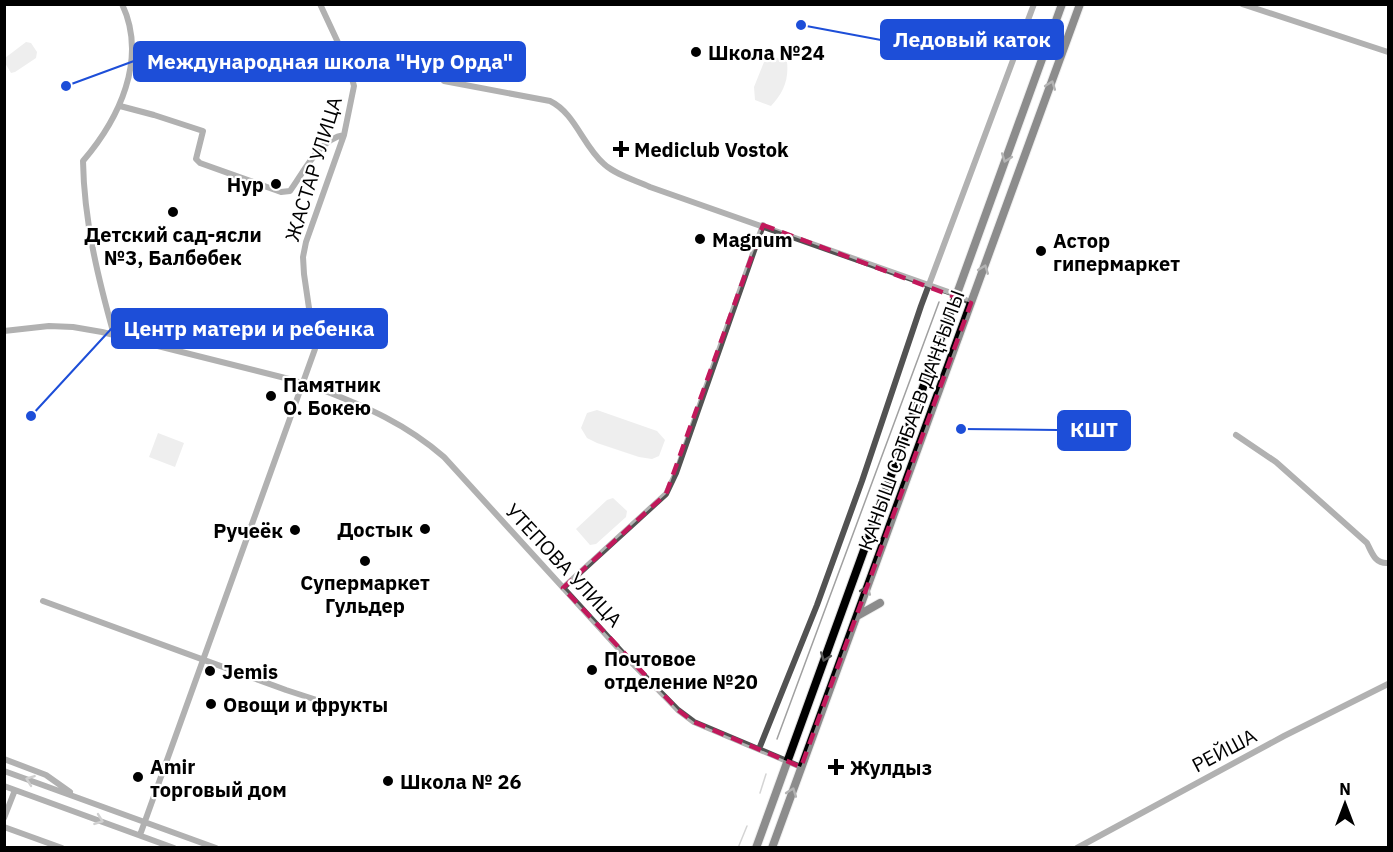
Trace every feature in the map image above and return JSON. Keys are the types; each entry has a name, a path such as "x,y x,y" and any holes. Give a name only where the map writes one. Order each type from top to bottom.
{"main road":[{"name":"ҚАНЫШ СӘТБАЕВ ДАҢҒЫЛЫ","path":"756,848 1062,4"},
{"name":"ҚАНЫШ СӘТБАЕВ ДАҢҒЫЛЫ","path":"772,848 1080,4"},
{"path":"857,616 880,603"}],"street":[{"path":"114,335 95,267 83,190 83,161 102,138 120,106 126,89 132,43 128,17 122,4"},
{"name":"ЖАСТАР УЛИЦА","path":"303,384 315,349 303,257 306,242 344,135 354,86 348,64 320,4"},
{"path":"759,749 828,574 928,285 1034,4"},
{"path":"1242,4 1389,52"},
{"path":"444,81 550,101 560,106 597,157 617,172 650,187 957,295 971,303"},
{"path":"120,106 154,114 203,131 195,159 200,163 281,192 290,191 334,136 344,135"},
{"path":"563,588 666,494 676,473 763,225"},
{"name":"УТЕПОВА УЛИЦА","path":"4,331 49,326 73,327 114,335 318,388 378,413 412,431 444,457 678,710 694,722 801,767"},
{"path":"140,835 303,384"},
{"path":"1236,435 1276,462 1367,543 1375,558 1389,563"},
{"path":"43,600 329,704"},
{"name":"РЕЙША","path":"1077,848 1284,736 1389,684"},
{"path":"4,759 46,775 78,798"},
{"path":"4,771 216,848"},
{"path":"4,786 174,848"},
{"path":"4,818 15,790"},
{"path":"4,827 62,848"}],"highlighted area":[{"path":"763,225 971,303 801,767 694,722 678,710 563,588 666,494"}],"shaded area":[{"path":"26,42 31,43 37,52 36,58 11,73 5,63 5,58"},
{"path":"775,57 787,62 787,75 782,91 771,106 755,100 754,87 764,62"},
{"path":"597,410 657,431 665,440 659,456 652,459 639,457 587,438 581,428 587,413"},
{"path":"158,433 184,443 175,467 149,457"},
{"path":"613,498 627,511 626,517 596,544 590,545 576,529 607,500"}],"waterway":[{"path":"777,739 939,302"},
{"path":"760,793 766,774"},
{"path":"738,848 747,826"}],"place":[{"name":"Ледовый каток","path":"801,25"},
{"name":"Школа №24","path":"696,52"},
{"name":"Международная школа \"Нур Орда\"","path":"66,86"},
{"name":"Mediclub Vostok","path":"621,149"},
{"name":"Нур","path":"276,184"},
{"name":"Детский сад-ясли №3, Балбөбек","path":"173,212"},
{"name":"Magnum","path":"700,239"},
{"name":"Астор гипермаркет","path":"1041,251"},
{"name":"Памятник О. Бокею","path":"271,396"},
{"name":"Центр матери и ребенка","path":"31,416"},
{"name":"КШТ","path":"961,429"},
{"name":"Достык","path":"425,529"},
{"name":"Ручеёк","path":"295,530"},
{"name":"Супермаркет Гульдер","path":"365,561"},
{"name":"Почтовое отделение №20","path":"592,670"},
{"name":"Jemis","path":"210,671"},
{"name":"Овощи и фрукты","path":"211,704"},
{"name":"Жулдыз","path":"836,767"},
{"name":"Amir торговый дом","path":"138,777"},
{"name":"Школа № 26","path":"388,781"}]}
